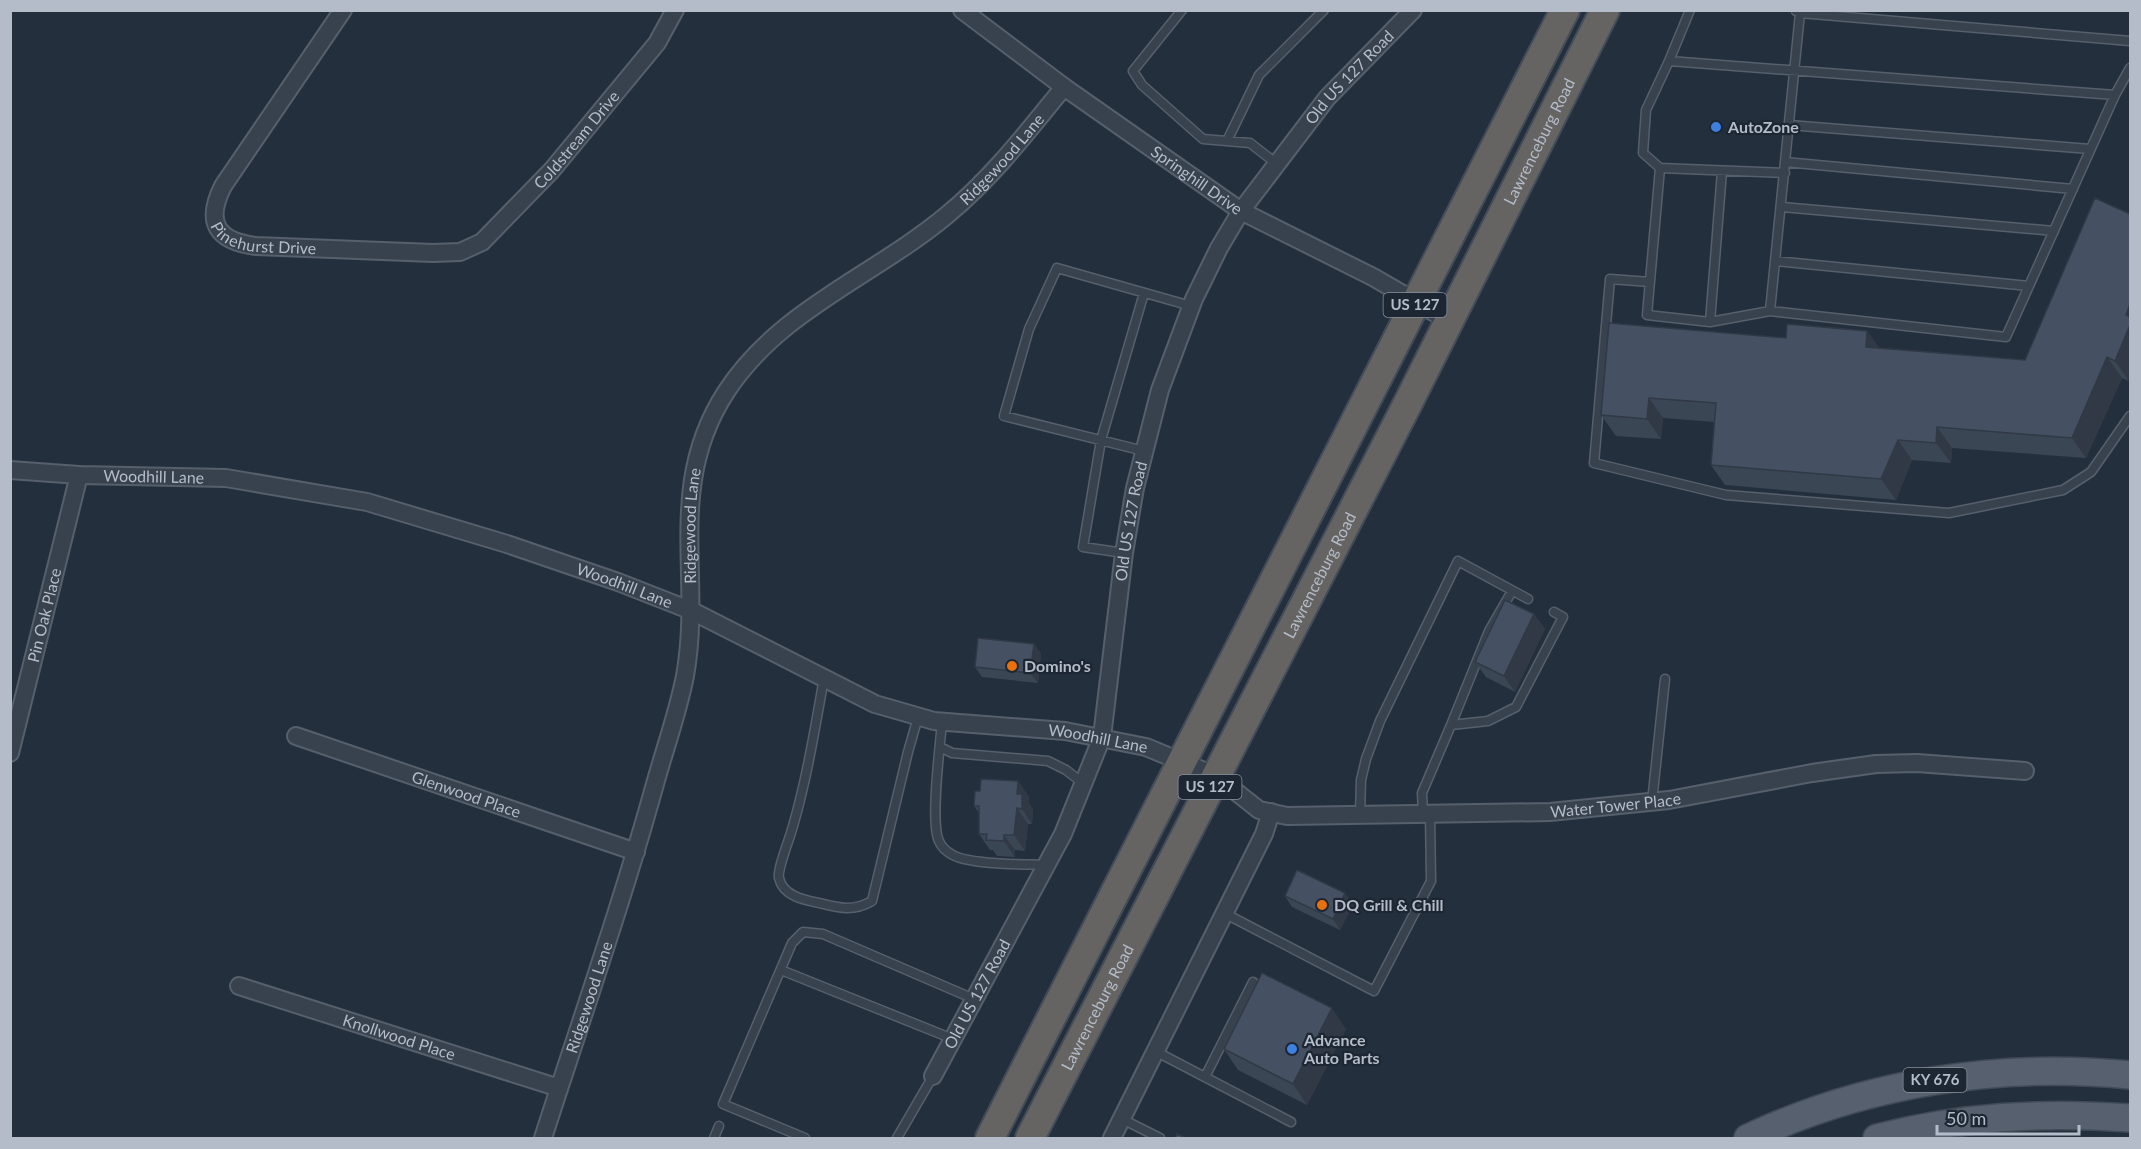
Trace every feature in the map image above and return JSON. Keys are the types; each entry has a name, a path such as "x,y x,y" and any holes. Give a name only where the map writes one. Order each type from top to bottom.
{"highway":[{"name":"US 127","path":"990,1138 1564,10"},
{"name":"Lawrenceburg Road","path":"1030,1138 1449,321 1605,10"}],"main road":[{"name":"KY 676","path":"1749,1138 1825,1107 1877,1092 1931,1081 1985,1074 2039,1071 2092,1071 2130,1075"},
{"path":"1877,1138 1966,1120 2022,1115 2078,1114 2130,1118"}],"street":[{"name":"Pinehurst Drive","path":"343,10 223,186 215,201 213,213 215,223 220,232 229,239 241,244 256,246 460,252"},
{"name":"Coldstream Drive","path":"460,252 482,242 552,170 657,43 675,10"},
{"name":"Old US 127 Road","path":"933,1076 1064,834 1102,737 1124,553 1135,488 1161,390 1191,306 1219,248 1241,211 1327,98 1413,10"},
{"name":"Springhill Drive","path":"971,13 1064,87 1241,211 1321,250 1449,321"},
{"name":"Ridgewood Lane","path":"543,1138 636,852 685,677 692,611 688,529 693,478 705,432 714,412 739,374 771,338 792,321 897,253 947,216 1007,156 1064,87"},
{"name":"Woodhill Lane","path":"10,470 79,475 226,478 367,502 507,544 629,586 692,611 875,704 942,722 1065,731 1102,737 1146,747 1216,776"},
{"name":"Pin Oak Place","path":"10,753 79,475"},
{"name":"Glenwood Place","path":"296,736 636,852"},
{"name":"Water Tower Place","path":"1216,776 1259,810 1287,816 1550,812 1652,802 1812,773 1876,764 1917,763 2025,771"},
{"path":"1112,1138 1264,834 1271,812"},
{"name":"Knollwood Place","path":"239,986 559,1088"}],"lane":[{"path":"1182,10 1133,71 1142,85 1203,139 1250,143 1277,164"},
{"path":"1227,141 1259,75 1324,10"},
{"path":"1690,10 1646,110 1643,153 1660,168 1785,173"},
{"path":"1770,311 1782,207 1798,12 1845,13 2130,41"},
{"path":"1669,61 2115,95"},
{"path":"1660,168 1647,315 1710,322 1770,311 2006,337 2115,95 2130,68"},
{"path":"1789,125 2091,149"},
{"path":"1785,162 2073,189"},
{"path":"1710,322 1722,171"},
{"path":"1782,207 2054,231"},
{"path":"1776,261 2029,286"},
{"path":"1144,450 1004,416 1029,328 1057,268 1191,306"},
{"path":"1650,282 1610,279 1594,464 1726,495 1949,513 2063,490 2091,472 2130,416"},
{"path":"1124,553 1083,547 1101,440 1144,292"},
{"path":"1360,814 1360,780 1380,721 1458,561 1528,599"},
{"path":"1224,914 1374,991 1431,881 1426,814 1422,793 1489,631 1512,591"},
{"path":"1451,724 1488,721 1516,707 1563,617 1554,612"},
{"path":"824,678 805,787 785,854 778,868 783,888 790,894 807,901 844,909 862,907 872,902 918,717"},
{"path":"1652,802 1665,679"},
{"path":"942,722 936,830 943,848 952,855 968,860 1046,866"},
{"path":"940,747 952,753 1048,761 1066,770 1084,784"},
{"path":"805,1138 723,1104 792,943 803,932 823,934 974,999"},
{"path":"781,970 953,1039"},
{"path":"1205,1077 1253,982"},
{"path":"1155,1051 1291,1122"},
{"path":"897,1138 933,1076"},
{"path":"1122,1119 1160,1138"},
{"path":"714,1138 719,1126"}],"building":[{"path":"2095,198 2130,214 2130,304 2126,315 2130,317 2130,325 2115,361 2107,357 2072,438 1937,427 1936,443 1898,440 1881,479 1711,465 1716,403 1649,398 1647,419 1601,415 1609,323 1786,338 1787,324 1867,331 1866,347 2025,360"},
{"path":"1505,600 1534,614 1504,676 1475,662"},
{"path":"978,638 1034,644 1030,673 975,667"},
{"path":"981,779 1018,781 1017,794 1022,794 1022,809 1017,808 1014,835 1004,835 1004,841 986,840 987,834 979,834 979,806 974,806 975,791 980,791"},
{"path":"1297,870 1345,893 1333,919 1285,896"},
{"name":"Advance Auto Parts","path":"1262,973 1332,1008 1293,1084 1224,1049"}],"place":[{"name":"AutoZone","path":"1716,127"},
{"name":"Domino's","path":"1012,666"},
{"name":"DQ Grill & Chill","path":"1322,905"},
{"name":"Advance Auto Parts","path":"1292,1049"}]}
